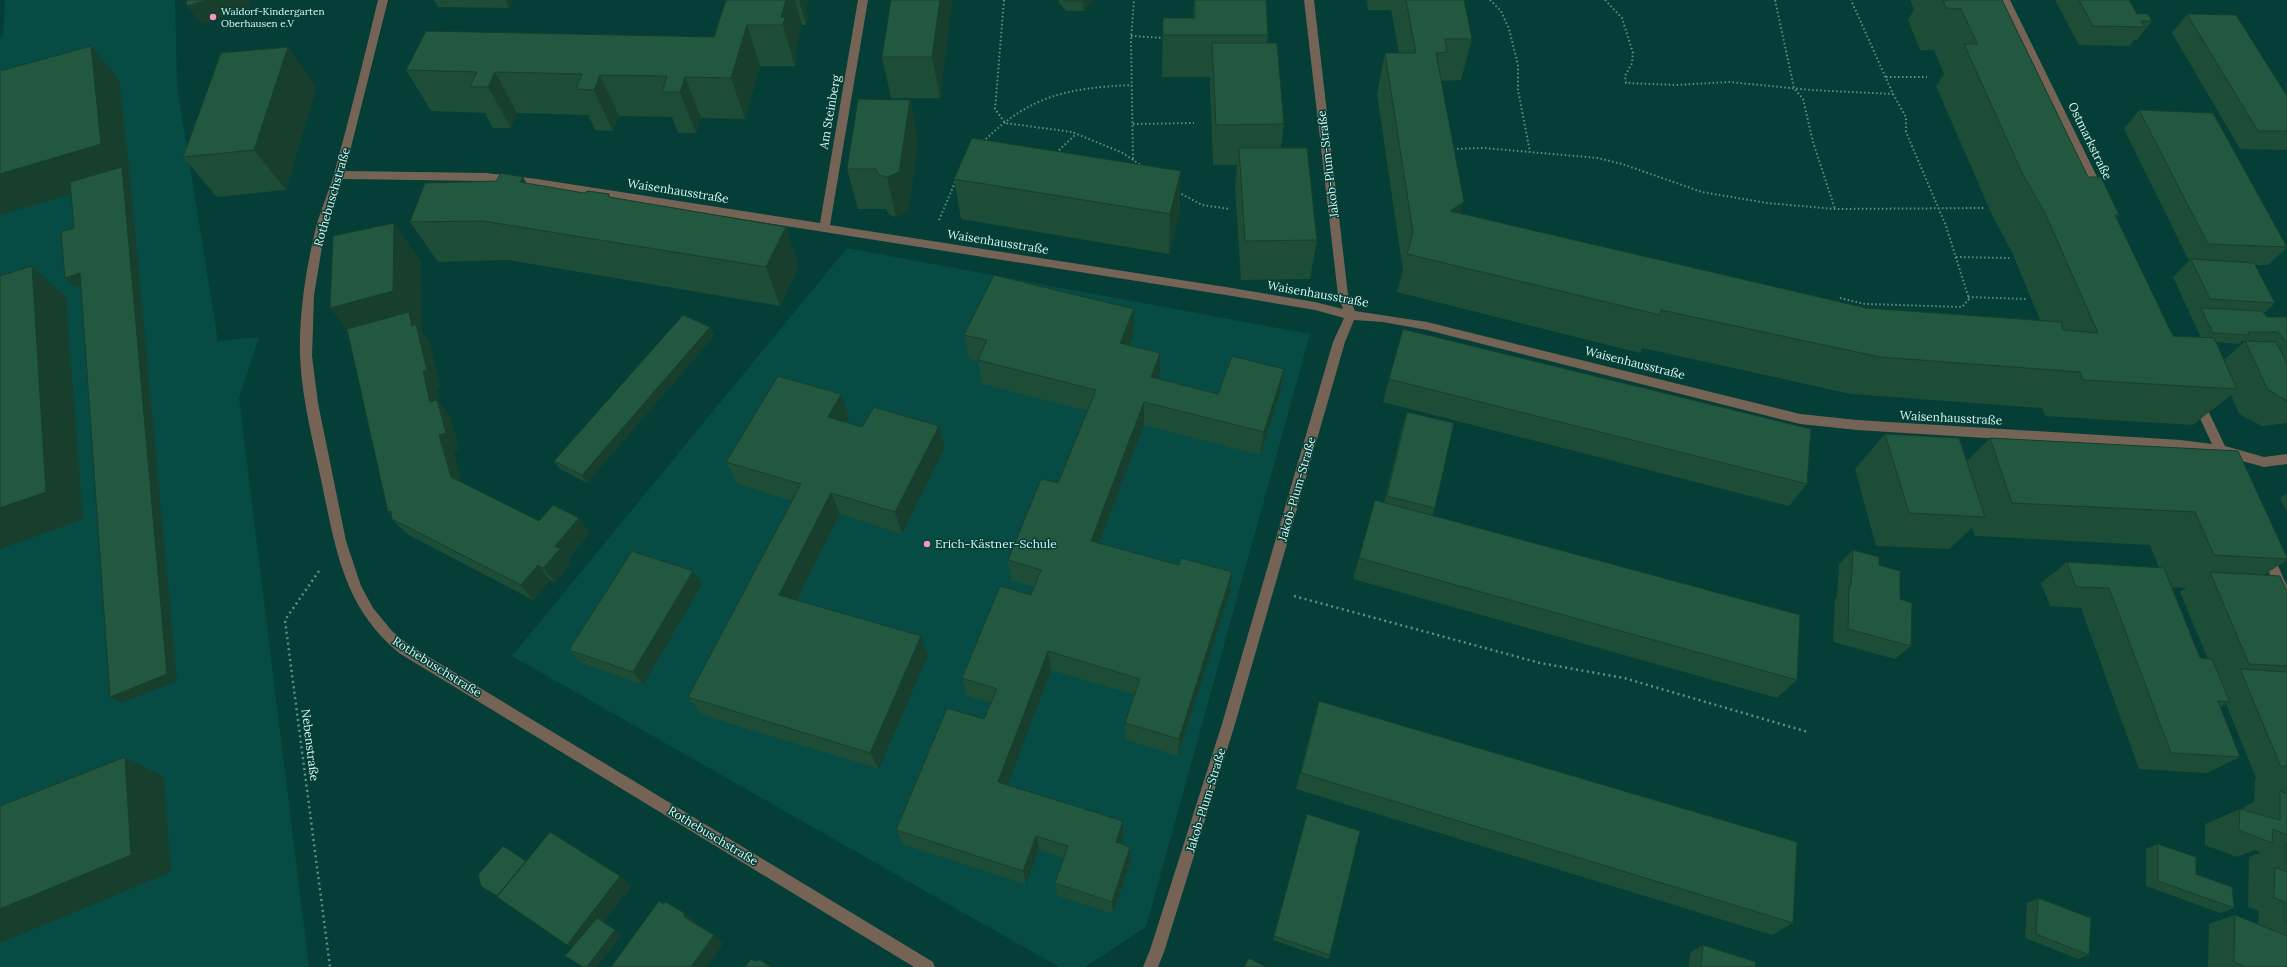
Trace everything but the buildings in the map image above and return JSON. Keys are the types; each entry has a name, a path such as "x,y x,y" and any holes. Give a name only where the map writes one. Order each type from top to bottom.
{"street":[{"name":"Rothebuschstraße","path":"383,0 339,175 319,235 309,295 306,356 312,403 340,541 355,587 368,612 387,635 404,649 928,967"},
{"name":"Am Steinberg","path":"824,228 863,0"},
{"name":"Jakob-Plum-Straße","path":"1150,967 1157,952 1196,834 1339,342 1351,315 1343,295 1309,0"},
{"name":"Ostmarkstraße","path":"2005,0 2104,200"},
{"name":"Waisenhausstraße","path":"339,175 486,178 537,183 1232,292 1315,306 1351,315 1383,318 1427,326 1713,396 1800,419 1857,425 2181,445 2220,450 2264,462 2287,459"},
{"path":"2194,392 2227,464"},
{"path":"2262,543 2287,600"}],"path":[{"path":"1004,0 995,94 995,109 1005,123 1050,128 1077,134 1123,153 1145,168"},
{"path":"1133,159 1131,36 1134,0"},
{"path":"1490,0 1501,11 1509,29 1518,65 1518,90 1530,152"},
{"path":"1605,0 1622,18 1633,53 1632,63 1625,76 1626,83 1676,85 1729,82 1794,88 1893,94"},
{"path":"1775,0 1794,88 1803,99 1814,142 1835,209"},
{"path":"1840,298 1865,304 1962,307 1969,299 1938,207 1906,132 1906,117 1893,94 1851,0"},
{"path":"1131,36 1160,36 1171,40"},
{"path":"1886,77 1927,77"},
{"path":"980,144 994,130 1050,96 1072,90 1132,85"},
{"path":"1133,124 1194,123"},
{"path":"1053,156 1077,134"},
{"path":"1453,149 1530,152 1604,159 1702,192 1768,203 1835,209 1938,207 1984,208"},
{"path":"930,244 957,178"},
{"path":"1175,189 1194,203 1204,207 1230,209"},
{"path":"1955,257 2009,258"},
{"path":"1968,297 2026,299"},
{"name":"Nebenstraße","path":"330,967 285,620 340,541"},
{"path":"1268,589 1435,636 1540,663 1624,678 1808,732"}],"shaded area":[{"path":"5,0 175,0 177,86 218,341 259,337 239,398 309,967 0,967 0,38 3,35"},
{"name":"Erich-Kästner-Schule","path":"847,248 1310,334 1146,927 1085,967 1059,967 512,656"}],"place":[{"name":"Waldorf-Kindergarten Oberhausen e.V","path":"213,17"},
{"name":"Erich-Kästner-Schule","path":"927,544"}]}
